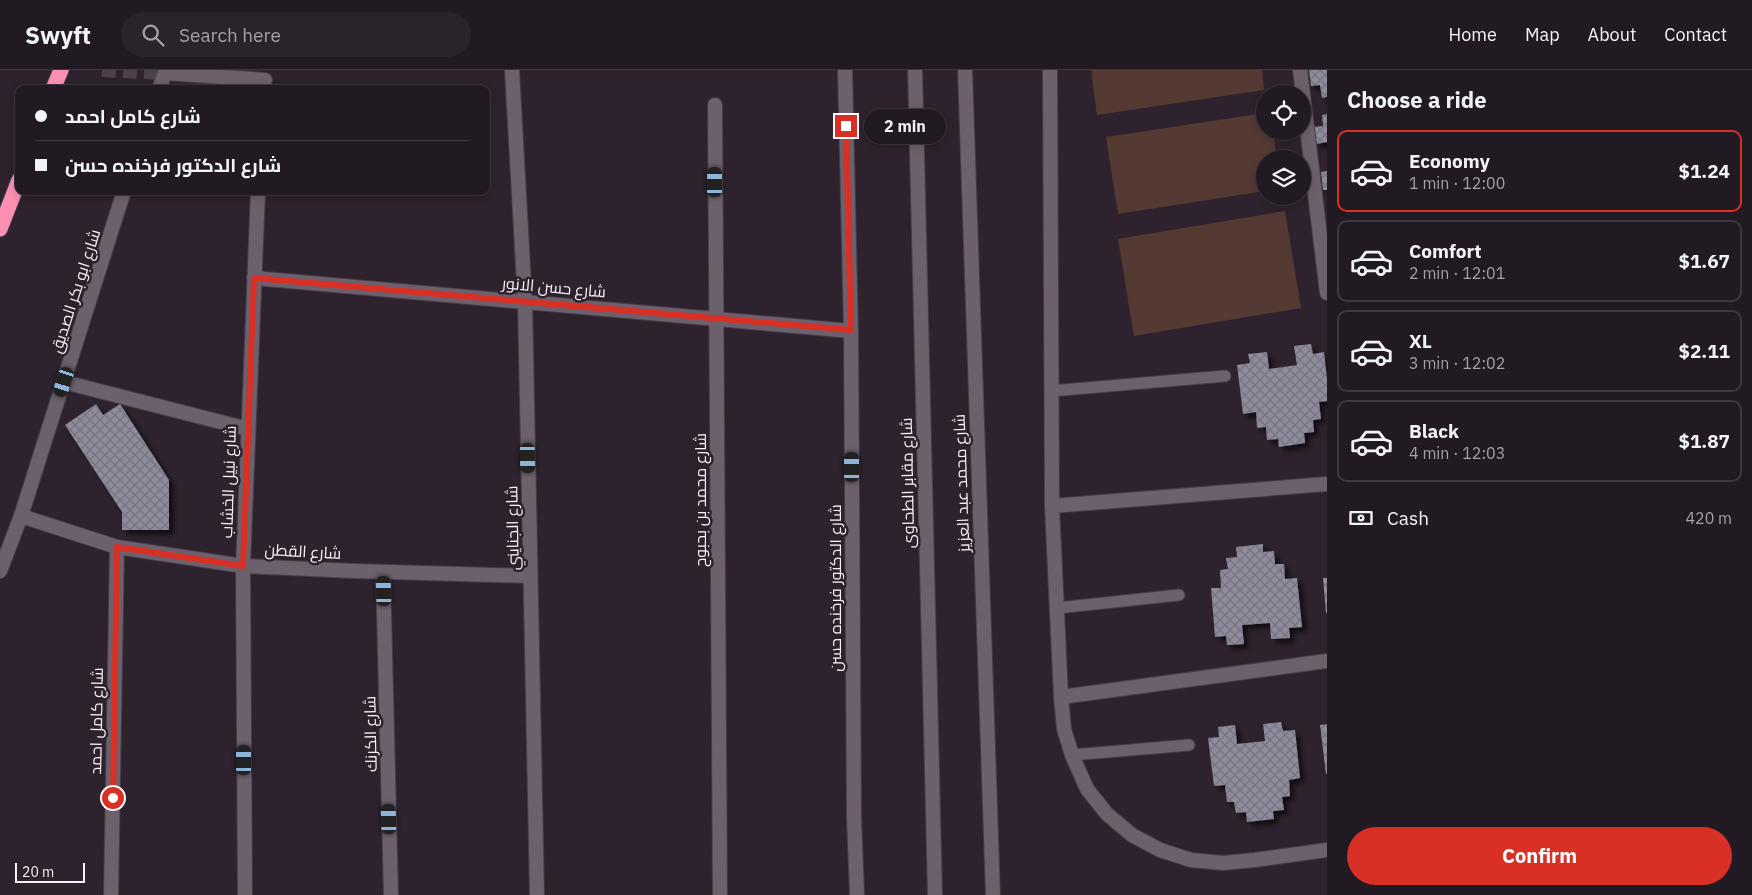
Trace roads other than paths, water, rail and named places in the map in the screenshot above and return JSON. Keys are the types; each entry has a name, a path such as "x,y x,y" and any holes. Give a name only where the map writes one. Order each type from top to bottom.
{"highway":[{"path":"54,85 60,70"},
{"path":"0,230 15,191"}],"street":[{"name":"شارع الجنايني","path":"512,70 525,302 537,895"},
{"name":"شارع الدكتور فرخنده حسن","path":"845,70 851,330 854,818 857,895"},
{"name":"شارع مقابر الطحاوى","path":"915,70 935,895"},
{"name":"شارع محمد عبد العزيز","path":"966,70 993,895"},
{"path":"1050,70 1052,506 1061,697 1064,729 1072,755 1087,789 1107,814 1132,835 1160,850 1191,860 1223,863 1327,850"},
{"path":"1300,70 1327,293"},
{"path":"160,85 165,71 265,80"},
{"name":"شارع محمد بن بحبوح","path":"714,105 720,895"},
{"name":"شارع ابو بكر الصديق","path":"0,571 21,516 123,195"},
{"name":"شارع نبيل الخشاب","path":"245,895 243,566 258,195"},
{"name":"شارع حسن الانور","path":"254,278 851,330"},
{"path":"64,382 248,428"},
{"path":"1052,506 1327,484"},
{"name":"شارع القطن","path":"21,516 117,547 243,566 530,576"},
{"name":"شارع كامل احمد","path":"111,895 117,547"},
{"name":"شارع الكرنك","path":"383,572 391,895"},
{"path":"1061,697 1327,661"}],"lane":[{"path":"1051,391 1224,376"},
{"path":"1057,608 1179,596"},
{"path":"1072,755 1189,745"}],"tunnel":[{"path":"102,70 165,73"}]}
